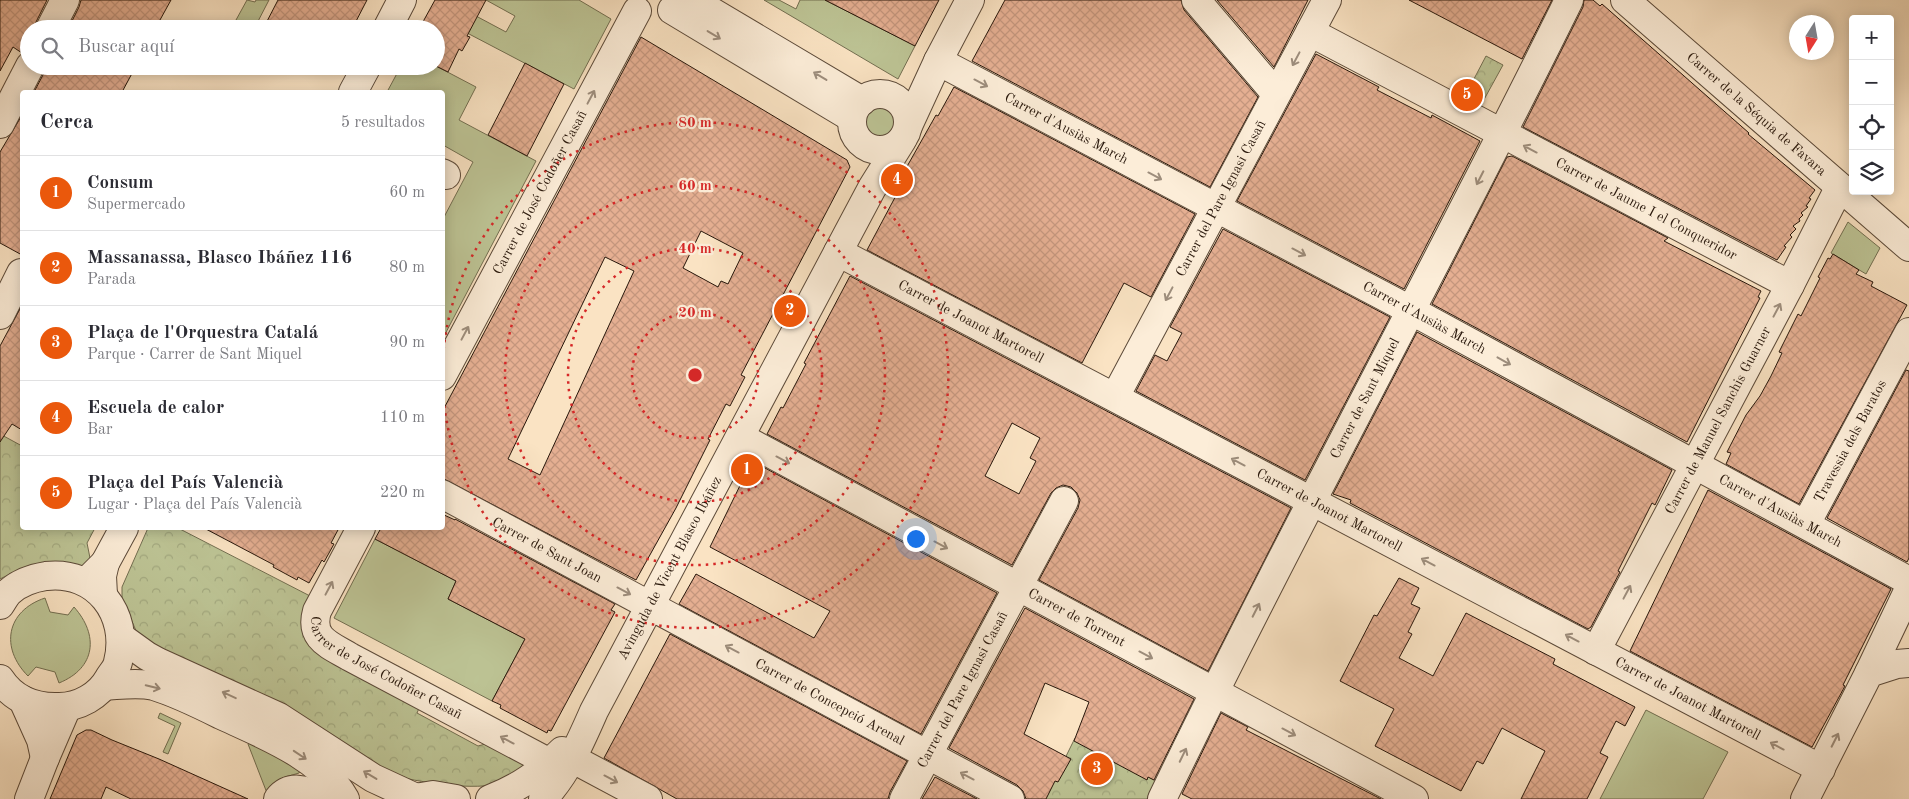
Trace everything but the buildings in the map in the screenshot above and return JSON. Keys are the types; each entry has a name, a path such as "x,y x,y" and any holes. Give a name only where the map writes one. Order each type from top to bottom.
{"street":[{"path":"55,20 65,0"},
{"path":"392,20 402,0"},
{"name":"Avinguda de Vicent Blasco Ibáñez","path":"543,799 563,774 562,761 567,746 594,711 872,188 905,133 938,61 970,0"},
{"path":"1196,0 1276,94"},
{"name":"Carrer del Pare Ignasi Casañ","path":"1115,397 1327,0"},
{"name":"Carrer de Sant Miquel","path":"1162,799 1214,692 1503,134 1569,0"},
{"name":"Carrer de la Séquia de Favara","path":"1625,0 1909,247"},
{"path":"632,6 645,15 654,16 664,15 681,3 866,105 893,97 900,102 908,117 905,133 896,146 880,150 864,146"},
{"name":"Carrer de José Codoñer Casañ","path":"445,370 632,6"},
{"name":"Carrer de Jaume I el Conqueridor","path":"1310,32 1790,285"},
{"name":"Avinguda de Vicent Blasco Ibáñez","path":"866,105 920,82 938,61"},
{"name":"Carrer d'Ausiàs March","path":"938,61 1412,311 1909,581"},
{"path":"0,124 26,75"},
{"path":"354,90 362,75"},
{"path":"866,105 854,134 864,146 870,167 872,188"},
{"name":"Carrer de Manuel Sanchis Guarner","path":"1596,651 1790,285 1839,188"},
{"name":"Carrer de Joanot Martorell","path":"838,252 1821,769"},
{"path":"0,315 15,270"},
{"name":"Travessia dels Baratos","path":"1806,524 1909,332"},
{"name":"Carrer de Torrent","path":"740,437 1414,799"},
{"name":"Carrer de Sant Joan","path":"445,496 651,605"},
{"name":"Carrer del Pare Ignasi Casañ","path":"904,799 1064,501"},
{"path":"98,580 123,530"},
{"name":"Carrer de José Codoñer Casañ","path":"360,530 317,611 314,621 316,632 328,644 350,657 562,761"},
{"path":"3,597 32,578 60,575 98,580"},
{"path":"0,679 5,686 23,700 44,708 67,707 88,700 105,686 118,664 122,638 116,615 98,580"},
{"path":"1805,799 1869,674 1909,590"},
{"name":"Carrer de Concepció Arenal","path":"651,605 1010,799"},
{"path":"1893,623 1902,646 1909,652"},
{"path":"122,638 146,656 278,717 373,778 411,798 434,795 456,799"},
{"path":"1869,674 1897,664 1909,663"},
{"path":"105,686 127,684 153,686 185,698 264,735 296,752 321,770 334,783 345,799"},
{"path":"23,700 40,740 45,758"},
{"path":"29,799 67,707"},
{"path":"562,761 648,799"},
{"name":"Avinguda de Vicent Blasco Ibáñez","path":"490,799 504,794 562,761"},
{"path":"278,799 282,793 290,790 302,790 319,799"}],"green space":[{"path":"247,0 255,2 256,0 269,0 259,20 236,20"},
{"path":"446,0 506,32 515,16 486,0 579,0 611,19 574,89 429,13"},
{"path":"764,0 779,0 796,9 800,0 825,0 915,46 898,79"},
{"path":"1486,56 1503,65 1481,105 1465,96"},
{"path":"445,71 476,87 459,120 536,161 445,334 445,215 473,162 445,146 445,90 388,90 396,75 445,75"},
{"path":"880,104 887,105 893,109 897,115 897,129 893,135 887,139 880,140 873,139 867,135 863,129 862,122 863,115 867,109 873,105"},
{"path":"1848,222 1880,248 1866,274 1831,253"},
{"path":"0,434 20,445 20,530 94,530 87,543 91,563 78,568 16,571 0,579"},
{"path":"147,530 182,530 312,597 302,620 420,706 417,713 478,746 489,743 528,762 508,780 485,786 454,786 397,776 154,650 137,633 122,598 122,587"},
{"path":"375,539 456,581 448,599 525,639 492,701 334,618"},
{"path":"45,598 50,612 68,615 74,607 82,618 90,639 90,650 87,660 71,677 59,683 55,672 36,667 28,676 13,654 11,642 11,631 15,621 32,604"},
{"path":"1646,710 1728,752 1703,799 1600,799"},
{"path":"160,713 181,723 168,754 163,752 175,726 158,718"},
{"path":"1075,738 1156,781 1147,799 1045,799"},
{"path":"250,742 301,770 299,773 282,778 267,793 248,744"}],"place":[{"name":"Plaça del País Valencià","path":"1467,95"},
{"name":"Escuela de calor","path":"897,180"},
{"name":"Massanassa, Blasco Ibáñez 116","path":"790,311"},
{"name":"Consum","path":"747,470"},
{"name":"Plaça de l'Orquestra Catalá","path":"1097,769"}]}
